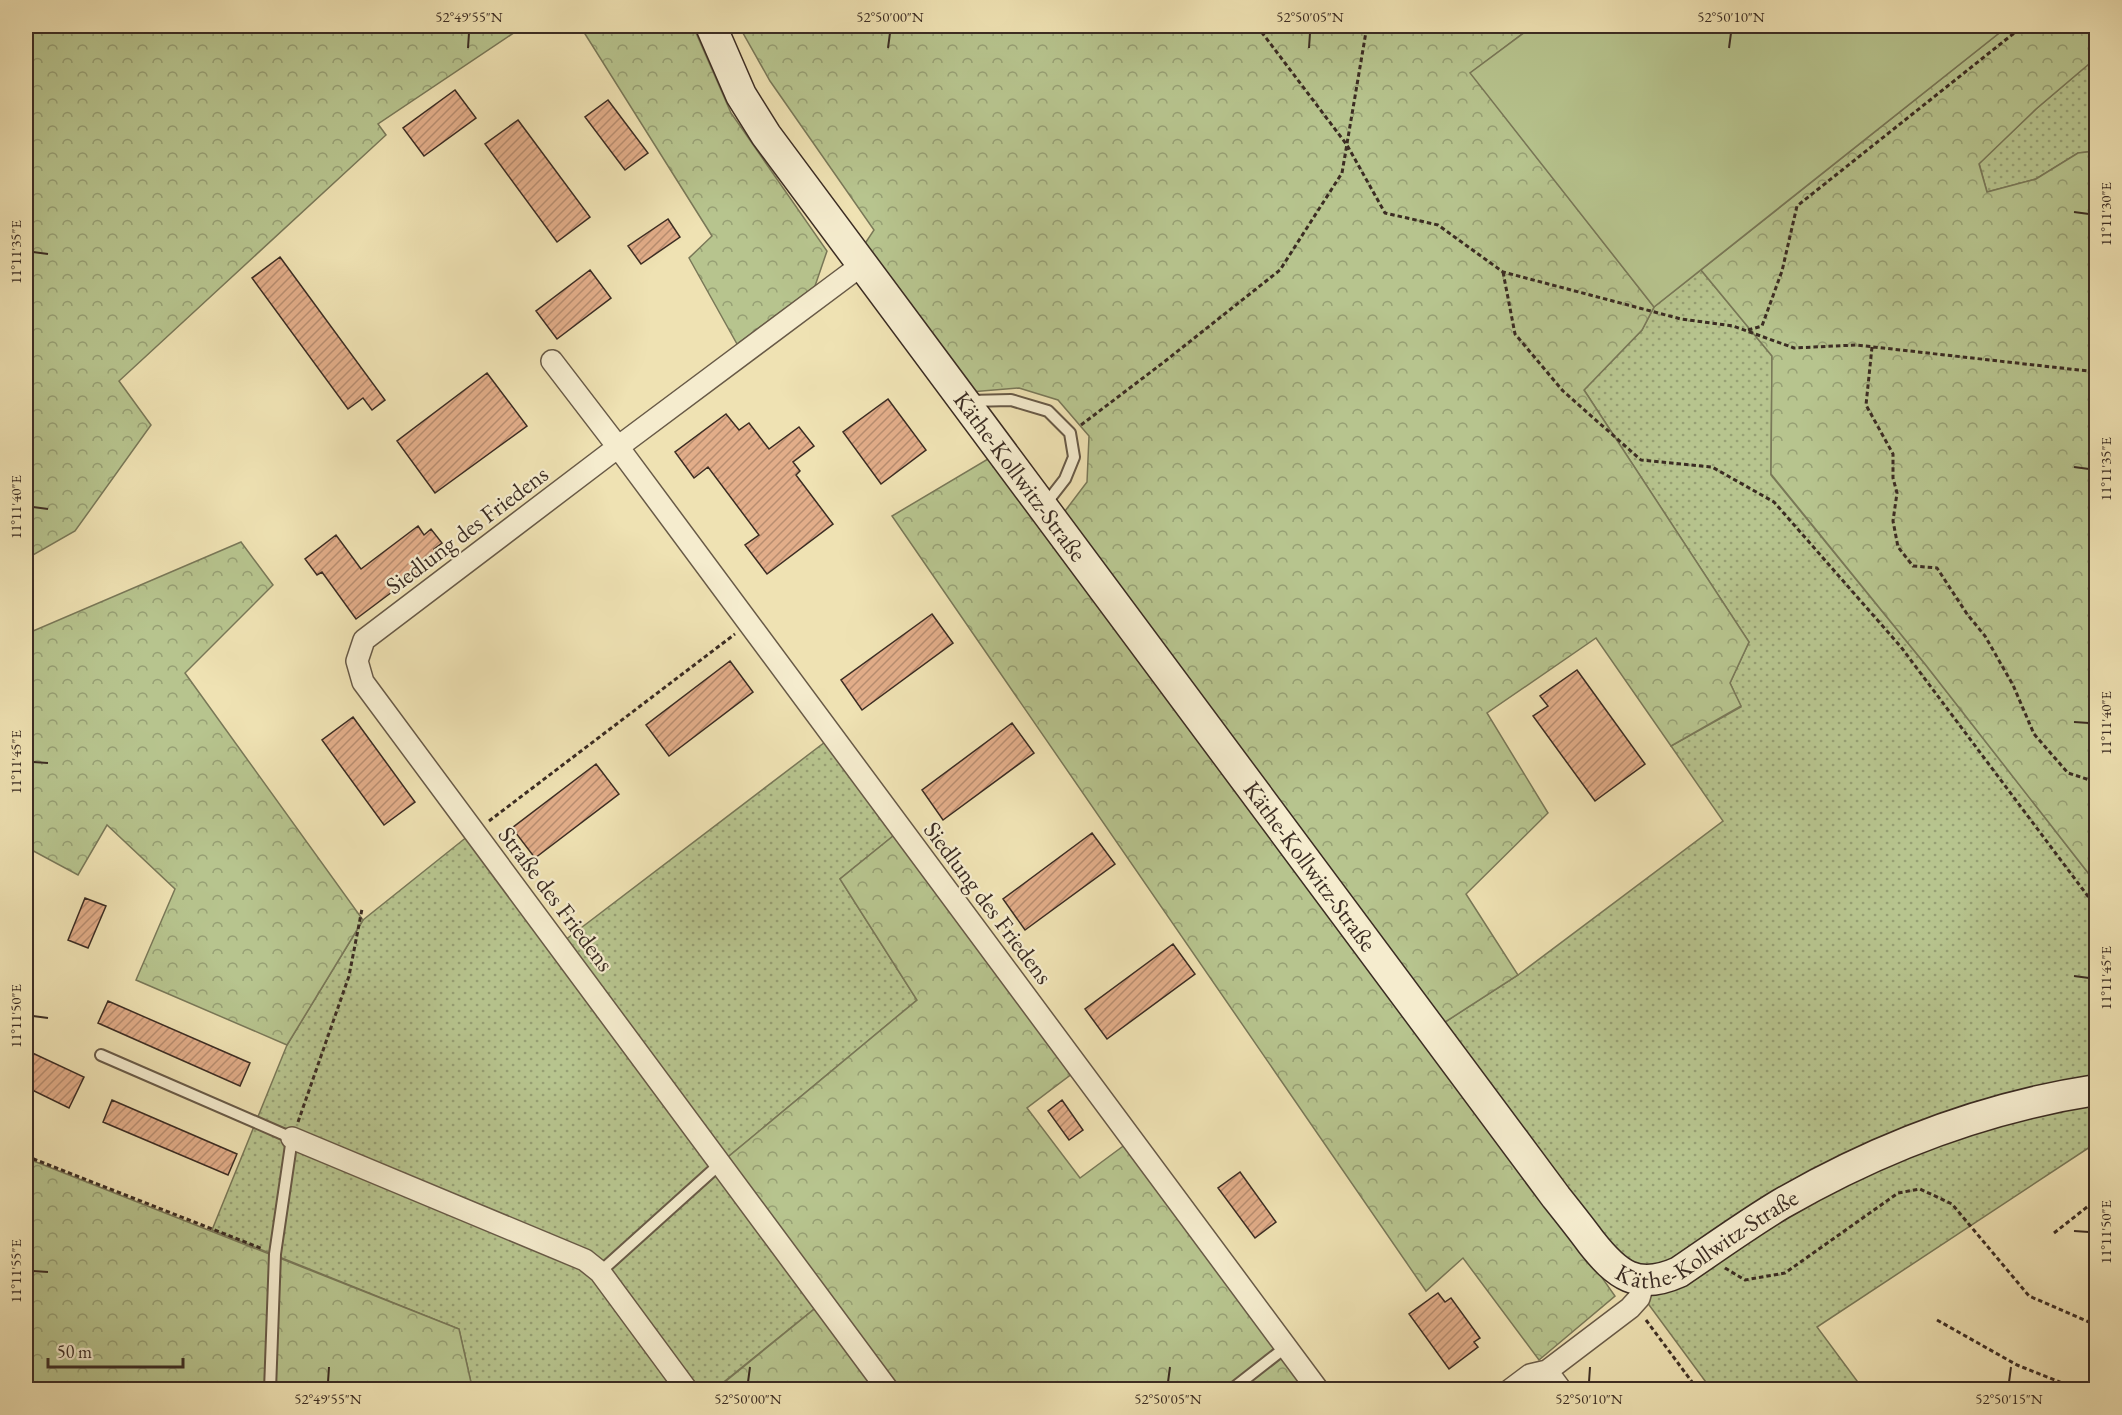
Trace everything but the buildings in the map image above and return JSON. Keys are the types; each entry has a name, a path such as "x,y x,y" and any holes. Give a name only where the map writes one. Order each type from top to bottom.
{"main road":[{"name":"Käthe-Kollwitz-Straße","path":"711,26 736,85 753,116 1556,1197 1612,1266 1639,1292 1679,1272 1783,1203 1834,1175 1888,1151 1990,1114 2097,1090"}],"street":[{"name":"Siedlung des Friedens","path":"357,661 364,640 863,264"},
{"name":"Siedlung des Friedens","path":"552,361 1318,1389"},
{"name":"Straße des Friedens","path":"357,661 363,682 722,1162 888,1389"},
{"path":"292,1138 585,1260 600,1272 687,1389"},
{"path":"1510,1389 1530,1375 1547,1371 1639,1292"},
{"path":"1547,1371 1561,1389"}],"lane":[{"path":"964,401 1011,400 1048,411 1070,433 1074,457 1065,479 1044,507"},
{"path":"101,1055 292,1138 275,1254 270,1389"},
{"path":"600,1272 722,1162"},
{"path":"1231,1389 1286,1347"}],"path":[{"path":"1257,26 1347,145 1385,213 1438,225 1503,272 1681,319 1733,326 1794,348 1856,345 2088,371 2097,364"},
{"path":"1070,433 1280,270 1342,172 1366,26"},
{"path":"1746,330 1761,326 1782,271 1797,206 2023,26"},
{"path":"1503,272 1515,334 1563,391 1641,460 1712,467 1774,502 1901,647 2097,907"},
{"path":"1872,347 1866,405 1893,454 1893,478 1897,493 1893,521 1898,547 1913,566 1937,568 1967,614 1985,636 2013,685 2034,734 2068,773 2097,782"},
{"path":"474,832 748,624"},
{"path":"292,1138 349,976 362,909"},
{"path":"26,1156 275,1254"},
{"path":"1711,1250 1722,1265 1745,1280 1785,1273 1898,1192 1920,1189 1952,1204 2029,1296 2097,1325"},
{"path":"2054,1233 2097,1200"},
{"path":"1639,1292 1698,1389"},
{"path":"1937,1320 2017,1365 2075,1388 2097,1387"}],"green space":[{"path":"26,26 524,26 378,124 386,135 119,381 151,425 75,531 26,559"},
{"path":"580,26 693,26 731,113 827,251 815,286 737,344 689,258 712,236"},
{"path":"739,26 1533,26 1471,73 1654,307 1642,330 1584,390 1749,642 1730,683 1741,706 1671,746 1596,638 1487,713 1548,813 1466,894 1518,975 1442,1024 1062,515 1087,482 1089,436 1058,400 1019,388 970,392 864,245 874,230 770,81"},
{"path":"1533,26 2008,26 1654,307 1470,73"},
{"path":"2008,26 2096,26 2096,58 2036,109 1979,164 1987,192 2036,179 2078,153 2096,151 2096,883 1925,664 1771,474 1772,356 1701,270"},
{"path":"2096,58 2096,151 2078,153 2036,179 1987,192 1979,163 2036,109"},
{"path":"1701,270 1772,356 1771,475 1925,664 2096,883 2096,1143 1817,1327 1863,1389 1711,1389 1442,1024 1518,975 1723,821 1671,746 1741,707 1730,683 1749,642 1584,390 1642,330 1654,307"},
{"path":"993,456 1540,1190 1615,1296 1539,1360 1463,1258 1426,1291 892,516"},
{"path":"241,542 273,585 185,673 363,920 287,1045 136,980 175,889 107,825 78,875 26,847 26,634"},
{"path":"829,739 898,832 840,879 917,1000 722,1162 824,1301 715,1389 478,1390 472,1387 459,1329 212,1230 287,1045 363,920 468,836 552,950"},
{"path":"898,832 1073,1073 1027,1108 1080,1178 1126,1144 1312,1390 715,1390 824,1301 722,1162 917,1000 840,879"},
{"path":"26,1158 459,1329 472,1387 478,1389 26,1389"}]}
